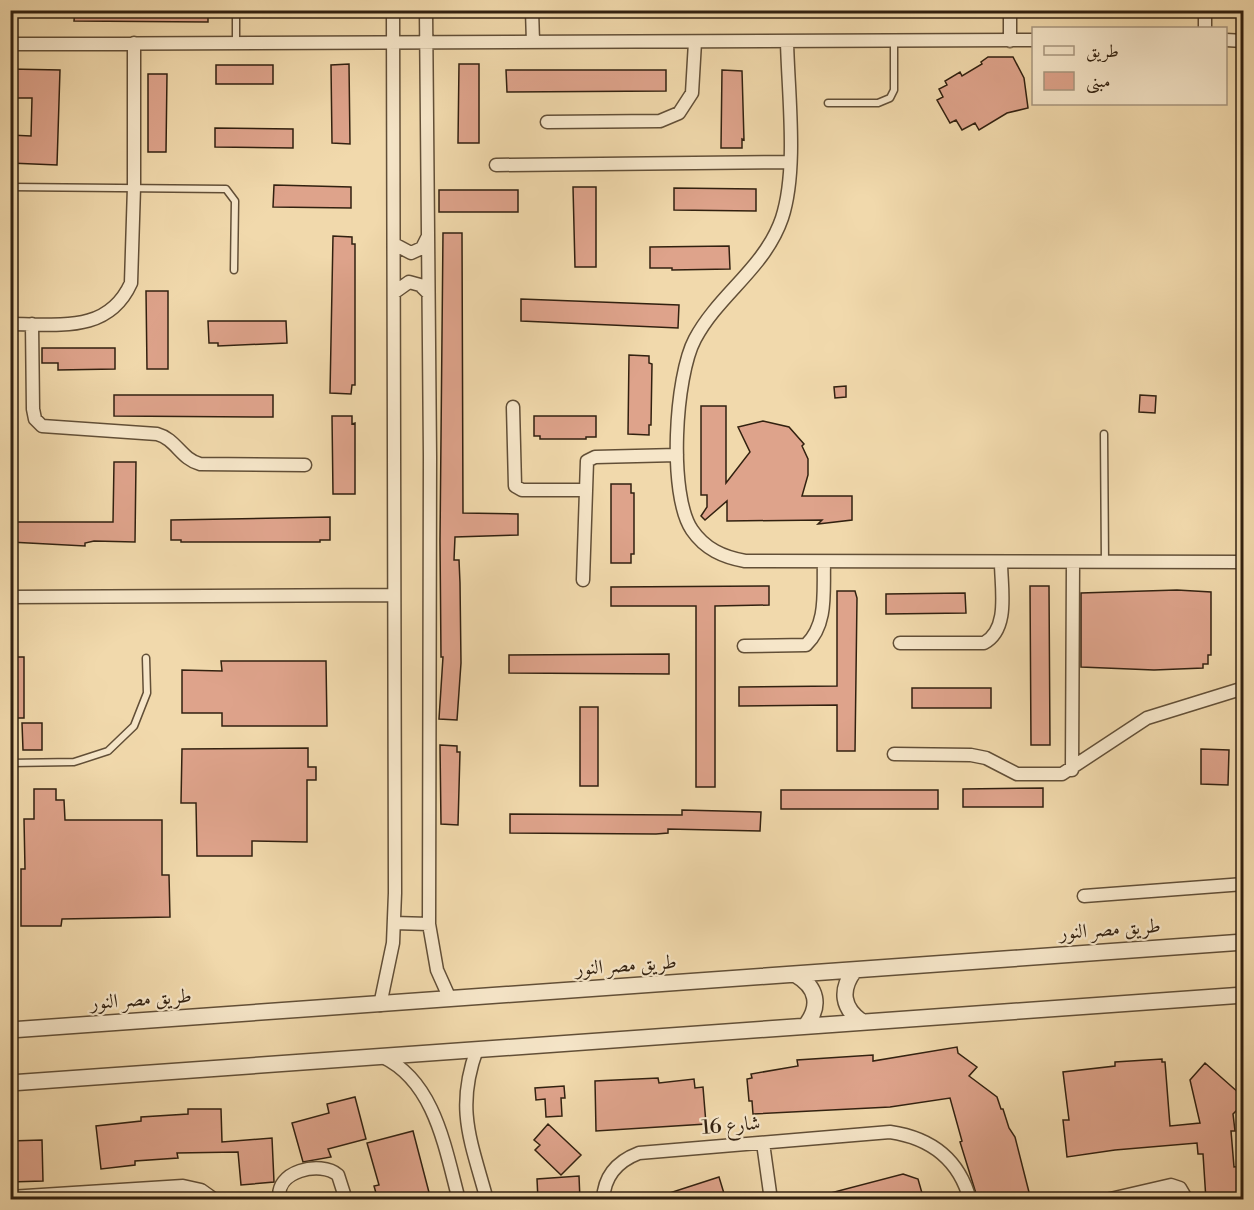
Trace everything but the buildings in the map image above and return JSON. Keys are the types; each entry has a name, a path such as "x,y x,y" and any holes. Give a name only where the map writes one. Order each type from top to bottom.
{"street":[{"path":"380,1005 391,957 394,923 393,595 396,245 393,10"},
{"path":"426,10 429,924 437,970 450,999"},
{"path":"532,10 533,42"},
{"path":"1010,10 1010,41"},
{"path":"1205,10 1206,27"},
{"path":"10,44 1032,40"},
{"path":"1227,40 1244,41"},
{"path":"787,41 789,162 786,202 772,241 762,258 710,316 688,355 678,415 677,455 684,513 700,541 713,552 745,561 824,563 1244,562"},
{"path":"547,122 660,121 679,114 692,93 695,42"},
{"path":"10,324 87,322 102,317 125,297 134,268 134,43"},
{"path":"496,165 789,162"},
{"path":"396,245 405,252 417,251 427,238"},
{"path":"395,292 409,282 420,285 428,293"},
{"path":"32,324 33,409 35,419 42,426 157,434 168,438 185,457 200,464 305,465"},
{"path":"513,407 515,486 522,490 585,490"},
{"path":"583,580 585,464 592,457 677,455"},
{"path":"900,643 984,643 991,639 1000,626 1001,562"},
{"path":"744,646 806,645 810,641 822,620 824,563"},
{"path":"1072,770 1073,563"},
{"path":"10,597 393,595"},
{"path":"894,754 971,755 986,758 1017,774 1062,774 1072,770 1147,718 1173,708 1244,688"},
{"path":"1084,896 1244,884"},
{"path":"394,923 429,924"},
{"name":"طريق مصر النور","path":"10,1030 1244,942"},
{"path":"854,971 847,981 844,993 846,1005 852,1015 862,1022"},
{"path":"796,975 807,981 814,991 815,1010 806,1025"},
{"path":"11,1082 1244,994"},
{"path":"477,1049 468,1074 465,1107 468,1131 487,1200"},
{"path":"382,1056 405,1071 422,1092 444,1143 459,1200"},
{"name":"شارع 16","path":"603,1200 610,1174 623,1161 639,1153 890,1132 910,1135 928,1142 945,1154 958,1169 970,1200"},
{"path":"763,1143 771,1200"},
{"path":"280,1200 279,1187 287,1177 327,1168 338,1175 346,1200"},
{"path":"1106,1200 1171,1185 1180,1188 1186,1200"},
{"path":"10,1197 183,1186 201,1190 215,1200"}],"lane":[{"path":"236,10 236,43"},
{"path":"828,103 878,103 890,98 894,90 894,41"},
{"path":"10,187 217,188 230,192 235,201 234,270"},
{"path":"1104,434 1105,563"},
{"path":"10,763 74,762 108,751 134,726 147,693 146,658"}]}
